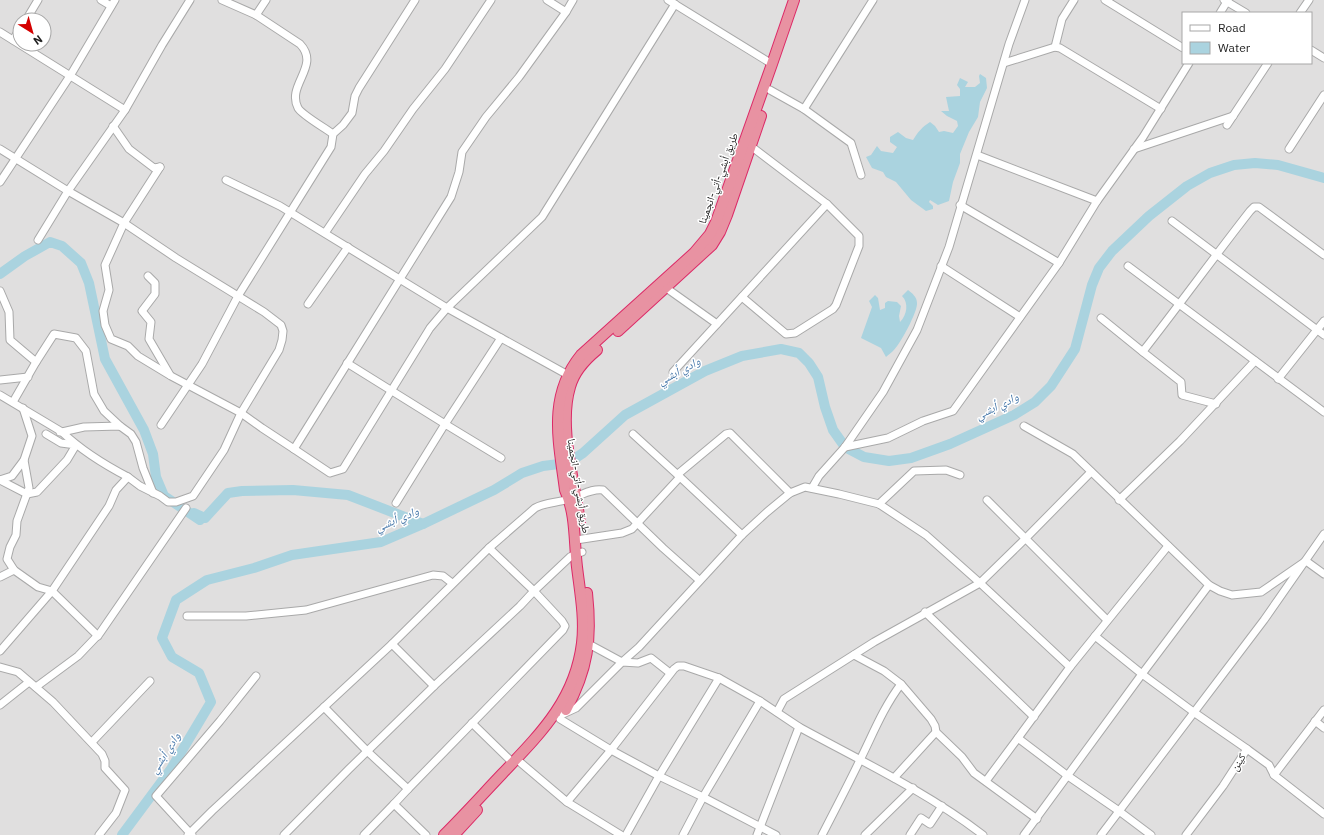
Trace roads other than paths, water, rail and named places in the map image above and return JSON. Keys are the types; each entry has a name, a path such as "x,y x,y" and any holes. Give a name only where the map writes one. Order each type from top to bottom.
{"highway":[{"name":"طريق أبشي-أتي-انجمينا","path":"748,143 772,64 790,21 794,0"},
{"path":"517,763 549,734 562,717 576,692 584,670 585,643 589,611 579,553 579,539 562,428 570,386 582,365 591,355 663,286 704,254 717,238 727,215 748,143 770,90 790,21 801,0"},
{"name":"طريق أبشي-أتي-انجمينا","path":"562,428 559,402 568,375 581,355 663,286"},
{"path":"444,835 457,829 517,763 543,730 559,708 570,688 585,643"}],"street":[{"path":"31,12 38,0"},
{"path":"0,182 70,76 113,3 102,0"},
{"path":"38,240 68,191 125,110 162,45 190,0"},
{"path":"222,0 256,16 304,48 307,53 308,62 296,91 298,108 302,113 333,134"},
{"path":"256,16 266,0"},
{"path":"161,425 202,364 238,296 331,147 333,134 349,119 359,88 415,0"},
{"path":"325,233 413,108 445,69 491,0"},
{"path":"547,0 566,12"},
{"path":"294,449 451,197 459,172 462,152 486,117 519,77 573,0"},
{"path":"668,0 772,64"},
{"path":"804,109 873,0"},
{"path":"812,488 819,476 845,447 883,392 917,330 949,246 960,205 1025,0"},
{"path":"1056,47 1062,19 1074,0"},
{"path":"1105,0 1182,46"},
{"path":"1301,12 1309,0"},
{"path":"1220,12 1226,1 1244,12"},
{"path":"114,126 129,149 154,168 160,167 124,223 105,265 109,290 103,311 105,325 111,339 128,346 138,356 171,376 241,413 330,472 343,469 430,328 447,308 542,218 675,4"},
{"path":"0,32 12,39"},
{"path":"1004,63 1056,47 1060,48 1161,109"},
{"path":"1312,51 1324,58"},
{"path":"32,52 125,110"},
{"path":"845,447 888,438 923,421 953,411 1059,263 1096,201 1161,109 1188,64"},
{"path":"1227,125 1267,64"},
{"path":"770,90 804,109 851,144 861,175"},
{"path":"1289,149 1324,95"},
{"path":"1134,148 1233,116"},
{"path":"742,297 786,334 795,333 836,305 860,240 859,236 827,204 748,143"},
{"path":"0,149 68,191 124,223 254,305 281,324 283,331 279,350 241,413 224,450 194,496 176,502 168,502 140,486 128,476 102,464 76,445 62,432 0,395"},
{"path":"977,155 1096,201"},
{"path":"226,180 271,201 447,308 568,375"},
{"path":"673,372 827,204"},
{"path":"960,205 1059,263"},
{"path":"1143,352 1216,254 1250,210 1254,207 1259,207 1324,255"},
{"path":"1172,221 1324,335"},
{"path":"308,304 348,247"},
{"path":"941,266 1020,317"},
{"path":"1128,266 1324,412"},
{"path":"148,276 155,283 155,294 142,311 151,322 149,339 171,376"},
{"path":"663,286 717,324"},
{"path":"0,291 9,312 10,340 36,362"},
{"path":"0,309 5,301"},
{"path":"1100,318 1181,382 1182,395 1216,404"},
{"path":"1278,379 1324,321"},
{"path":"13,402 54,334 76,338 86,351 94,394 104,411 131,434 136,442 143,468 153,493"},
{"path":"396,504 445,424 502,338"},
{"path":"1119,500 1180,442 1255,361"},
{"path":"347,363 501,458"},
{"path":"0,380 28,377"},
{"path":"0,480 12,476 24,460 32,436 22,408"},
{"path":"32,436 84,427 120,426"},
{"path":"1024,426 1073,454 1119,500 1209,585 1220,591 1232,595 1261,592 1306,561"},
{"path":"579,539 628,532 638,523 679,475 726,434 730,433 790,494"},
{"path":"46,434 61,443 76,445"},
{"path":"633,434 742,535"},
{"path":"0,480 27,494 37,492 67,460 76,445"},
{"path":"24,460 29,488 17,521 16,535 6,559 14,570 38,587 52,591 98,636"},
{"path":"879,504 914,471 946,470 960,475"},
{"path":"777,712 784,699 874,642 925,612 980,583 1091,472"},
{"path":"0,652 52,591 108,506 116,490 128,476"},
{"path":"776,835 611,750 562,717 576,708 639,647 742,535 767,512 790,494 805,487 879,504 926,535 1070,666"},
{"path":"256,676 220,722 156,796 190,834 392,644 489,548 535,508 543,504 572,494 597,489 603,490 699,580"},
{"path":"987,500 1107,620"},
{"path":"36,687 78,656 98,636 186,508"},
{"path":"1101,835 1195,713 1264,620 1324,534"},
{"path":"986,781 1070,666 1168,546"},
{"path":"364,835 563,630 565,626 534,591 489,548"},
{"path":"284,835 434,686 520,606 534,591 570,558 579,553"},
{"path":"1306,561 1324,574"},
{"path":"0,568 3,576 14,570"},
{"path":"187,616 246,616 306,610 433,575 443,576 452,583"},
{"path":"1024,835 1037,820 1142,674 1209,585"},
{"path":"925,612 1034,716"},
{"path":"1094,636 1142,674 1247,749"},
{"path":"585,643 622,662 638,663 651,658 670,673"},
{"path":"392,644 434,686"},
{"path":"854,655 884,671 901,684 931,719 935,726 936,732 962,758 974,773 1037,820"},
{"path":"567,802 611,750 670,673 678,666 684,666 719,678 760,701 799,727 894,778 942,806 983,835"},
{"path":"0,667 18,672 53,702 102,754 105,768 125,790 116,813 99,835"},
{"path":"626,835 659,776 719,678"},
{"path":"92,742 150,681"},
{"path":"0,705 29,682"},
{"path":"822,835 879,719 890,699 901,684"},
{"path":"683,835 703,797 760,701"},
{"path":"324,707 408,789"},
{"path":"1274,775 1324,710"},
{"path":"1315,721 1324,728"},
{"path":"472,723 517,763 567,802 622,835"},
{"path":"757,835 799,727"},
{"path":"894,778 936,732"},
{"path":"1018,738 1068,776 1151,835"},
{"name":"كينن","path":"1186,835 1223,786 1247,749 1269,765 1274,775 1324,814"},
{"path":"865,835 912,788"},
{"path":"394,804 426,835"},
{"path":"910,835 921,818 930,824 942,806"}],"water":[{"path":"980,74 986,78 987,88 980,102 978,117 969,132 960,154 960,163 953,182 949,201 938,205 930,200 929,202 933,206 933,209 926,211 911,200 896,182 886,177 883,172 872,168 866,157 871,155 877,146 881,151 893,153 897,147 890,142 890,137 898,132 906,138 913,140 920,130 930,122 939,132 944,131 953,133 958,126 957,121 941,111 949,111 946,97 960,96 960,89 957,85 960,78 968,82 965,87 975,87 980,83"},
{"path":"908,290 914,295 917,301 917,307 900,342 886,357 881,348 861,338 872,307 869,301 875,295 878,298 880,310 885,308 885,303 888,301 897,302 901,306 899,316 900,322 906,313 906,302 902,296"}],"waterway":[{"name":"وادي أبشي","path":"122,835 171,769 211,702 199,673 172,657 162,638 176,600 207,580 254,568 292,555 381,542 423,524 494,490 522,473 543,466 567,463 583,453 625,415 705,371 742,356 781,349 799,353 809,363 818,377 825,407 833,430 845,447 864,457 889,461 911,458 950,444 1014,415 1035,402 1051,386 1075,349 1092,285 1099,268 1112,251 1149,216 1187,186 1210,173 1234,165 1255,163 1278,165 1324,178"},
{"path":"0,274 25,256 50,242 62,246 81,263 89,283 105,359 144,430 153,454 156,477 164,496 200,520"},
{"path":"194,513 205,518 228,493 242,491 293,490 348,495 423,524"}]}
